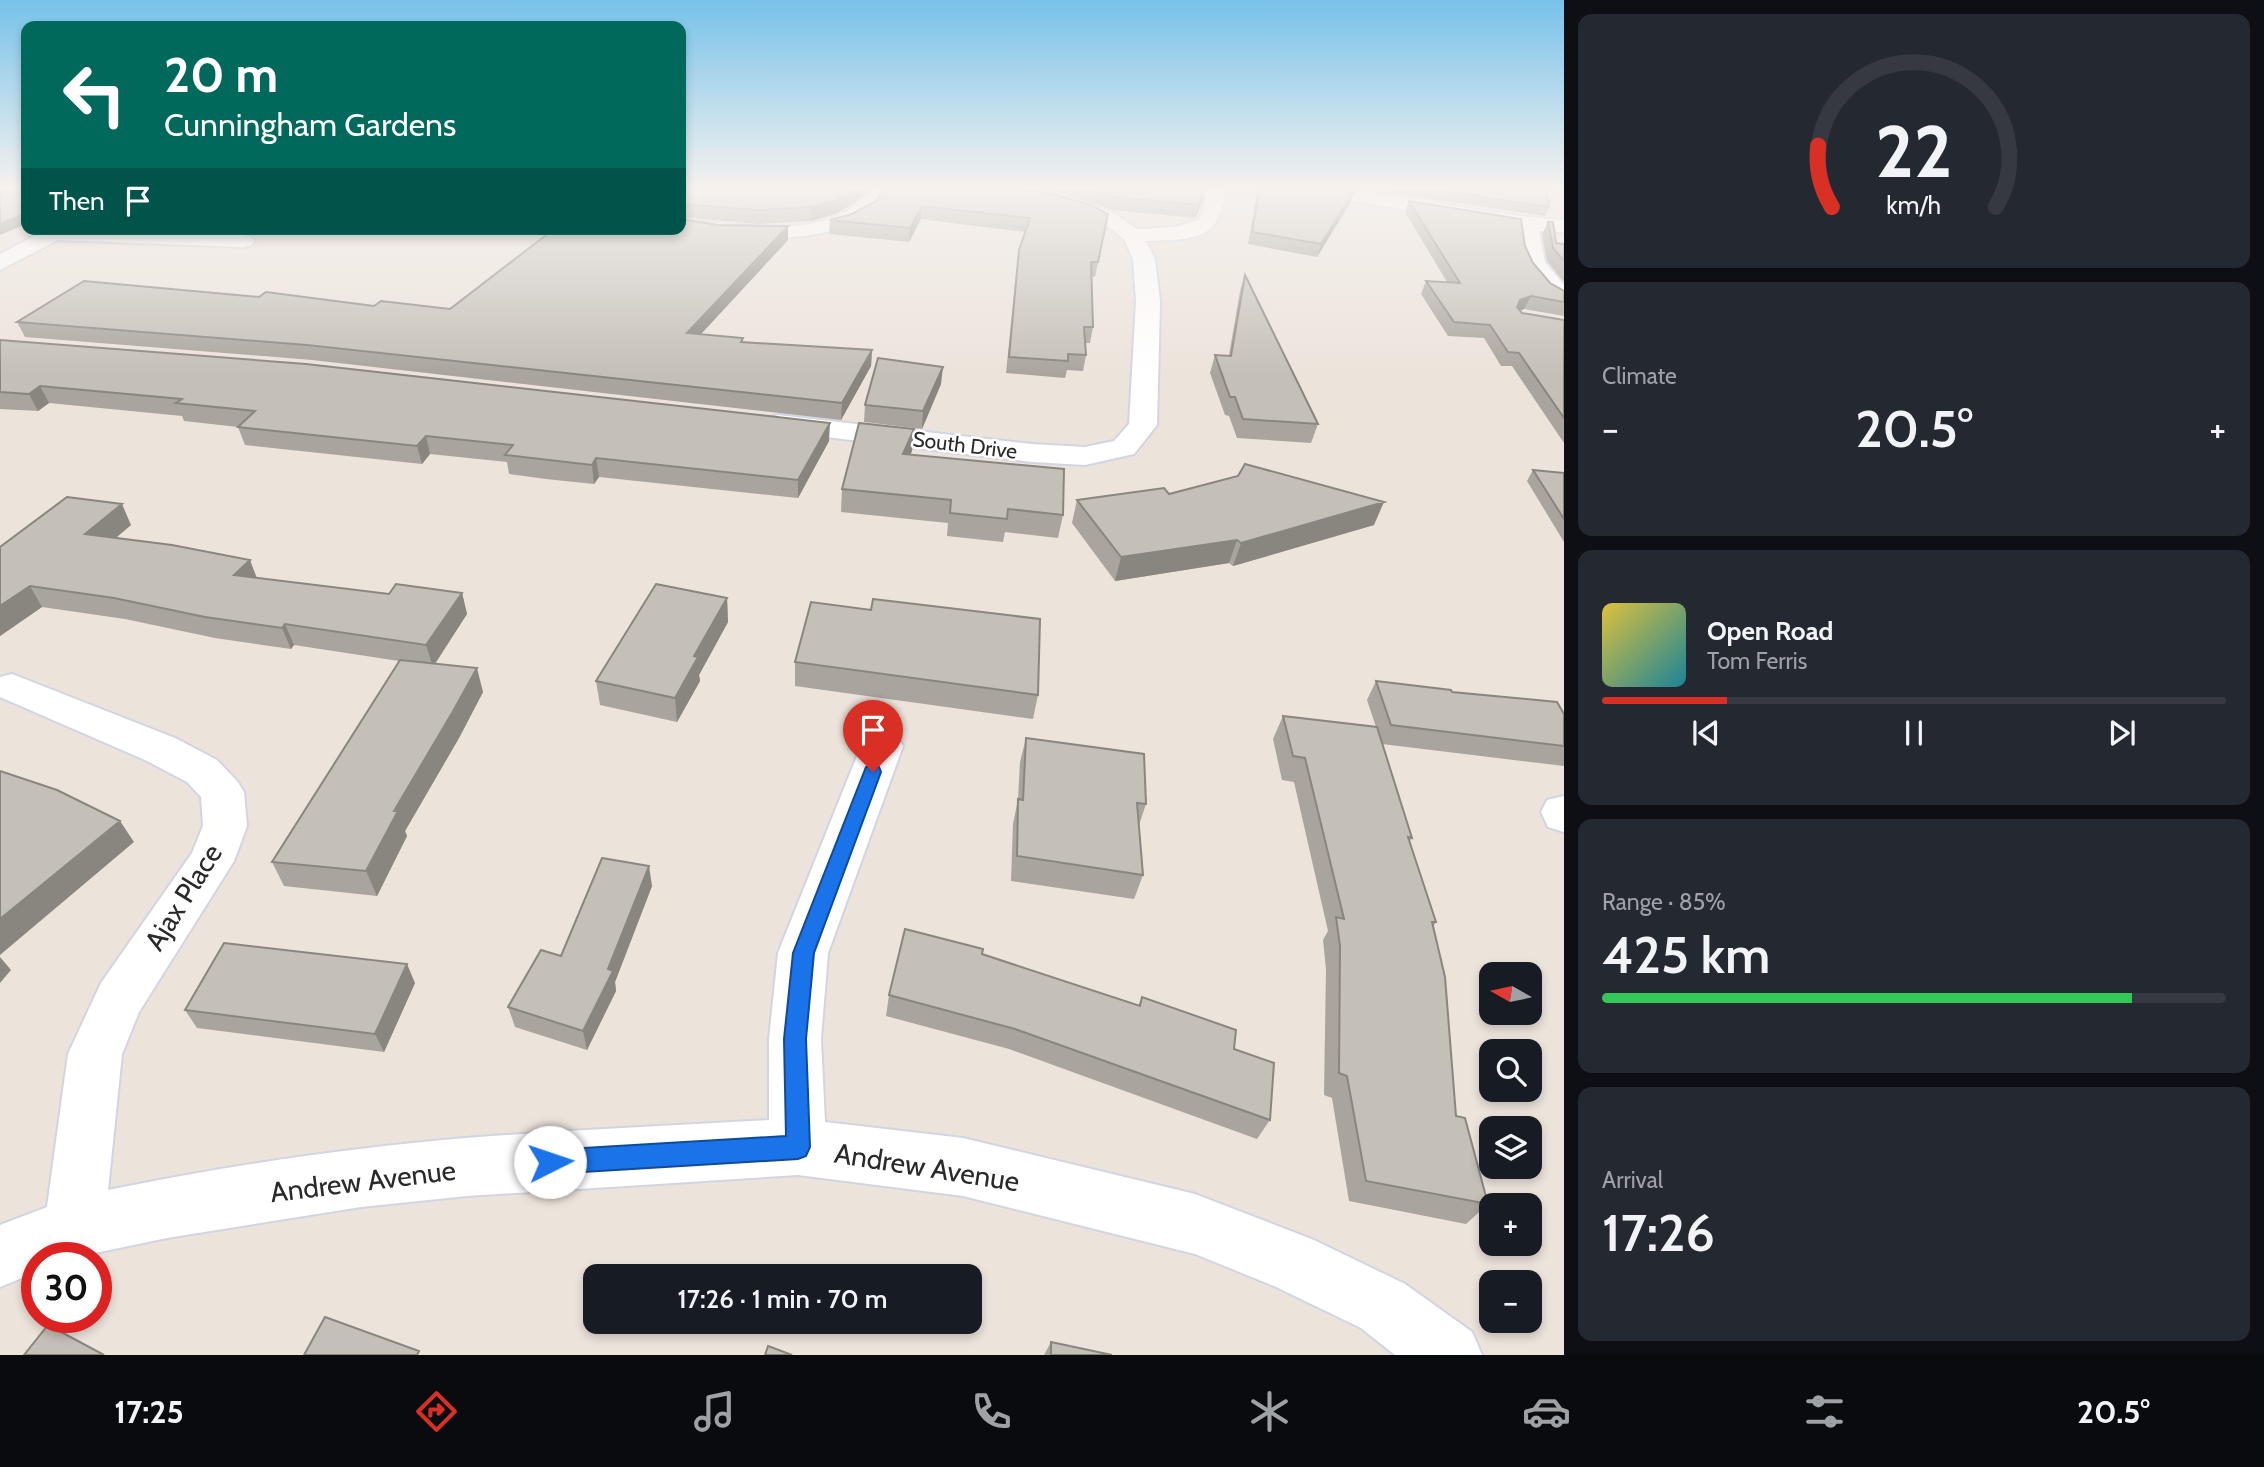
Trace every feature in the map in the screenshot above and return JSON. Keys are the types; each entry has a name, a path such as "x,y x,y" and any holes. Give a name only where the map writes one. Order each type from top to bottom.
{"street":[{"path":"0,262 25,249"},
{"name":"South Drive","path":"753,421 1032,453 1085,456 1124,448 1143,425 1148,301 1144,259 1139,249"},
{"path":"1533,249 1534,262 1547,281 1564,298"},
{"name":"Ajax Place","path":"12,687 160,749 202,771 222,792 225,826 211,860 119,999 95,1054 74,1227"},
{"path":"798,1147 795,1039 803,953 882,746"},
{"name":"Andrew Avenue","path":"0,1256 74,1227 167,1208 360,1178 467,1167 798,1147 963,1167 1195,1224 1292,1262 1383,1306 1449,1355"}],"building":[{"path":"528,249 766,249 687,333 743,338 741,342 872,350 842,403 307,345 17,322 84,281 259,297 266,292 374,306 381,301 450,309"},
{"path":"1101,249 1098,262 1091,262 1093,327 1084,327 1086,355 1068,354 1068,361 1009,357 1019,250"},
{"path":"1439,249 1527,249 1533,263 1550,283 1564,291 1564,302 1531,296 1520,300 1517,307 1522,313 1564,320 1564,418 1519,353 1508,352 1490,325 1454,322 1426,281 1460,283"},
{"path":"1554,249 1564,249 1564,261"},
{"path":"1245,275 1318,424 1243,419 1235,397 1230,397 1215,355 1231,356"},
{"path":"0,340 306,364 830,423 798,480 596,458 592,465 505,455 513,445 426,436 417,446 238,427 255,411 176,403 182,399 40,386 29,394 0,392"},
{"path":"878,358 943,367 923,411 865,405"},
{"path":"859,423 914,429 903,454 1064,469 1063,515 1008,509 1007,519 950,513 951,500 842,489"},
{"path":"1245,464 1384,502 1241,543 1237,540 1121,557 1077,500 1164,488 1169,494 1238,476"},
{"path":"1533,470 1564,473 1564,519"},
{"path":"67,497 122,504 85,534 172,545 250,560 234,575 389,594 396,584 462,593 426,645 285,624 282,628 205,617 114,598 30,586 0,606 0,547"},
{"path":"656,584 727,598 694,656 698,657 675,698 596,681"},
{"path":"873,599 1040,619 1038,695 795,662 811,602 871,610"},
{"path":"400,660 477,668 394,811 398,811 366,871 272,862"},
{"path":"1376,681 1452,692 1557,702 1564,714 1564,746 1391,725"},
{"path":"1283,716 1377,727 1412,838 1408,837 1436,922 1432,922 1445,977 1456,1116 1465,1118 1479,1179 1481,1179 1485,1193 1479,1193 1479,1202 1366,1181 1347,1076 1339,1073 1340,946 1336,917 1344,919 1305,758 1293,756"},
{"path":"1026,738 1144,754 1146,804 1137,803 1143,875 1017,856 1018,799 1023,800"},
{"path":"0,771 57,790 120,821 0,919"},
{"path":"602,858 649,866 608,969 613,971 583,1031 508,1007 541,950 561,956"},
{"path":"905,929 983,949 982,954 1140,1006 1142,997 1236,1030 1234,1049 1274,1063 1270,1120 1015,1029 889,995"},
{"path":"224,943 407,964 375,1034 185,1010"},
{"path":"325,1317 419,1351 417,1355 304,1355"},
{"path":"42,1333 63,1333 104,1355 24,1355"},
{"path":"1051,1342 1112,1355 1051,1355"},
{"path":"768,1346 792,1355 765,1355"}],"route":[{"path":"550,1162 798,1147 795,1039 803,953 873,772"}]}
